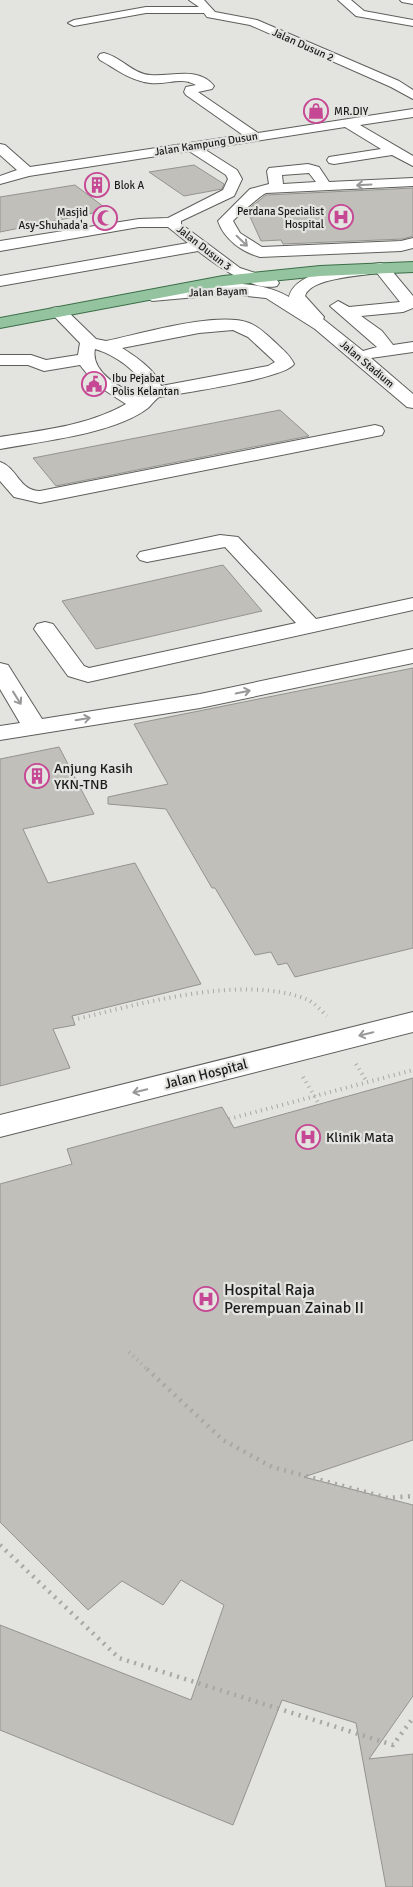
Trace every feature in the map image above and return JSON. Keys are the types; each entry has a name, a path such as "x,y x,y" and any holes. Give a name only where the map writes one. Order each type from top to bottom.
{"main road":[{"name":"Jalan Bayam","path":"0,323 152,296 189,286 251,277 413,267"}],"street":[{"path":"130,0 149,0"},
{"name":"Jalan Dusun 2","path":"195,0 203,4 206,10 213,16 254,22 395,84 413,95"},
{"path":"344,0 360,14 413,23"},
{"path":"408,0 413,1"},
{"path":"74,23 146,10 206,10"},
{"path":"104,57 147,79 179,75 193,77 208,86 194,88 190,92 255,137"},
{"name":"Jalan Kampung Dusun","path":"0,180 27,172 413,112"},
{"path":"347,123 405,156"},
{"path":"190,146 232,173 235,179 234,184 270,189"},
{"path":"0,148 27,172"},
{"path":"334,160 405,156"},
{"path":"270,189 274,171 305,167 314,170 326,187"},
{"path":"413,182 270,189 255,192 250,201 231,213 226,221 229,228 254,250 266,252 392,247 413,243"},
{"name":"Jalan Dusun 3","path":"234,184 232,190 224,196 180,216 173,222 176,228 234,271 268,281 300,302"},
{"path":"0,246 139,223 173,222"},
{"path":"0,281 200,246"},
{"path":"381,268 404,295 336,302 388,349"},
{"name":"Jalan Bayam","path":"300,302 297,293 305,283 327,277 381,268"},
{"name":"Jalan Bayam","path":"152,296 219,291 256,291 279,298 304,317 321,325"},
{"path":"300,302 315,315 321,325"},
{"path":"348,314 413,311"},
{"path":"0,375 44,366 87,351 107,346 217,325 239,325 246,328 283,359 284,364 273,370 147,398 125,398 111,389 97,375 87,351 58,312"},
{"name":"Jalan Stadium","path":"321,325 413,403"},
{"path":"0,443 109,419 128,412 147,398 152,383 139,368 122,354 107,346"},
{"path":"356,355 413,347"},
{"path":"0,360 31,360 44,366"},
{"path":"0,468 21,494 30,498 40,498 375,431"},
{"path":"147,556 220,541 232,541 311,626"},
{"path":"45,629 76,671 88,675 413,604"},
{"path":"0,733 200,700 413,656"},
{"path":"0,670 35,726"},
{"name":"Jalan Hospital","path":"0,1126 413,1022"}],"path":[{"path":"74,1020 172,996 272,991 288,993 314,1003 323,1011 367,1082"},
{"path":"229,1119 413,1070"},
{"path":"129,1352 223,1440 272,1467 388,1498 413,1496"},
{"path":"0,1545 119,1658 393,1745 413,1718"}],"building":[{"path":"194,165 224,184 222,189 184,196 149,172"},
{"path":"75,185 108,210 0,232 0,197"},
{"name":"Perdana Specialist Hospital","path":"413,188 413,236 403,239 283,244 281,240 261,241 247,210 266,195"},
{"path":"280,410 309,436 56,486 33,458"},
{"path":"223,565 262,611 96,649 62,601"},
{"path":"413,668 413,948 295,977 287,963 278,965 271,952 255,955 215,888 212,888 166,809 108,804 108,797 168,784 134,724"},
{"path":"59,747 94,814 23,829 48,883 135,863 201,984 72,1016 75,1025 53,1029 70,1068 0,1086 0,759"},
{"path":"413,1078 413,1440 304,1477 413,1505 413,1696 369,1759 413,1754 413,1887 386,1887 356,1723 282,1700 233,1825 0,1730 0,1625 191,1700 224,1605 181,1580 163,1605 122,1581 88,1610 0,1522 0,1184 72,1164 67,1149 222,1107 234,1128"}],"place":[{"name":"MR.DIY","path":"316,111"},
{"name":"Blok A","path":"97,185"},
{"name":"Perdana Specialist Hospital","path":"341,217"},
{"name":"Masjid Asy-Shuhada'a","path":"105,218"},
{"name":"Ibu Pejabat Polis Kelantan","path":"94,384"},
{"name":"Anjung Kasih YKN-TNB","path":"37,776"},
{"name":"Klinik Mata","path":"308,1137"},
{"name":"Hospital Raja Perempuan Zainab II","path":"206,1299"}]}
